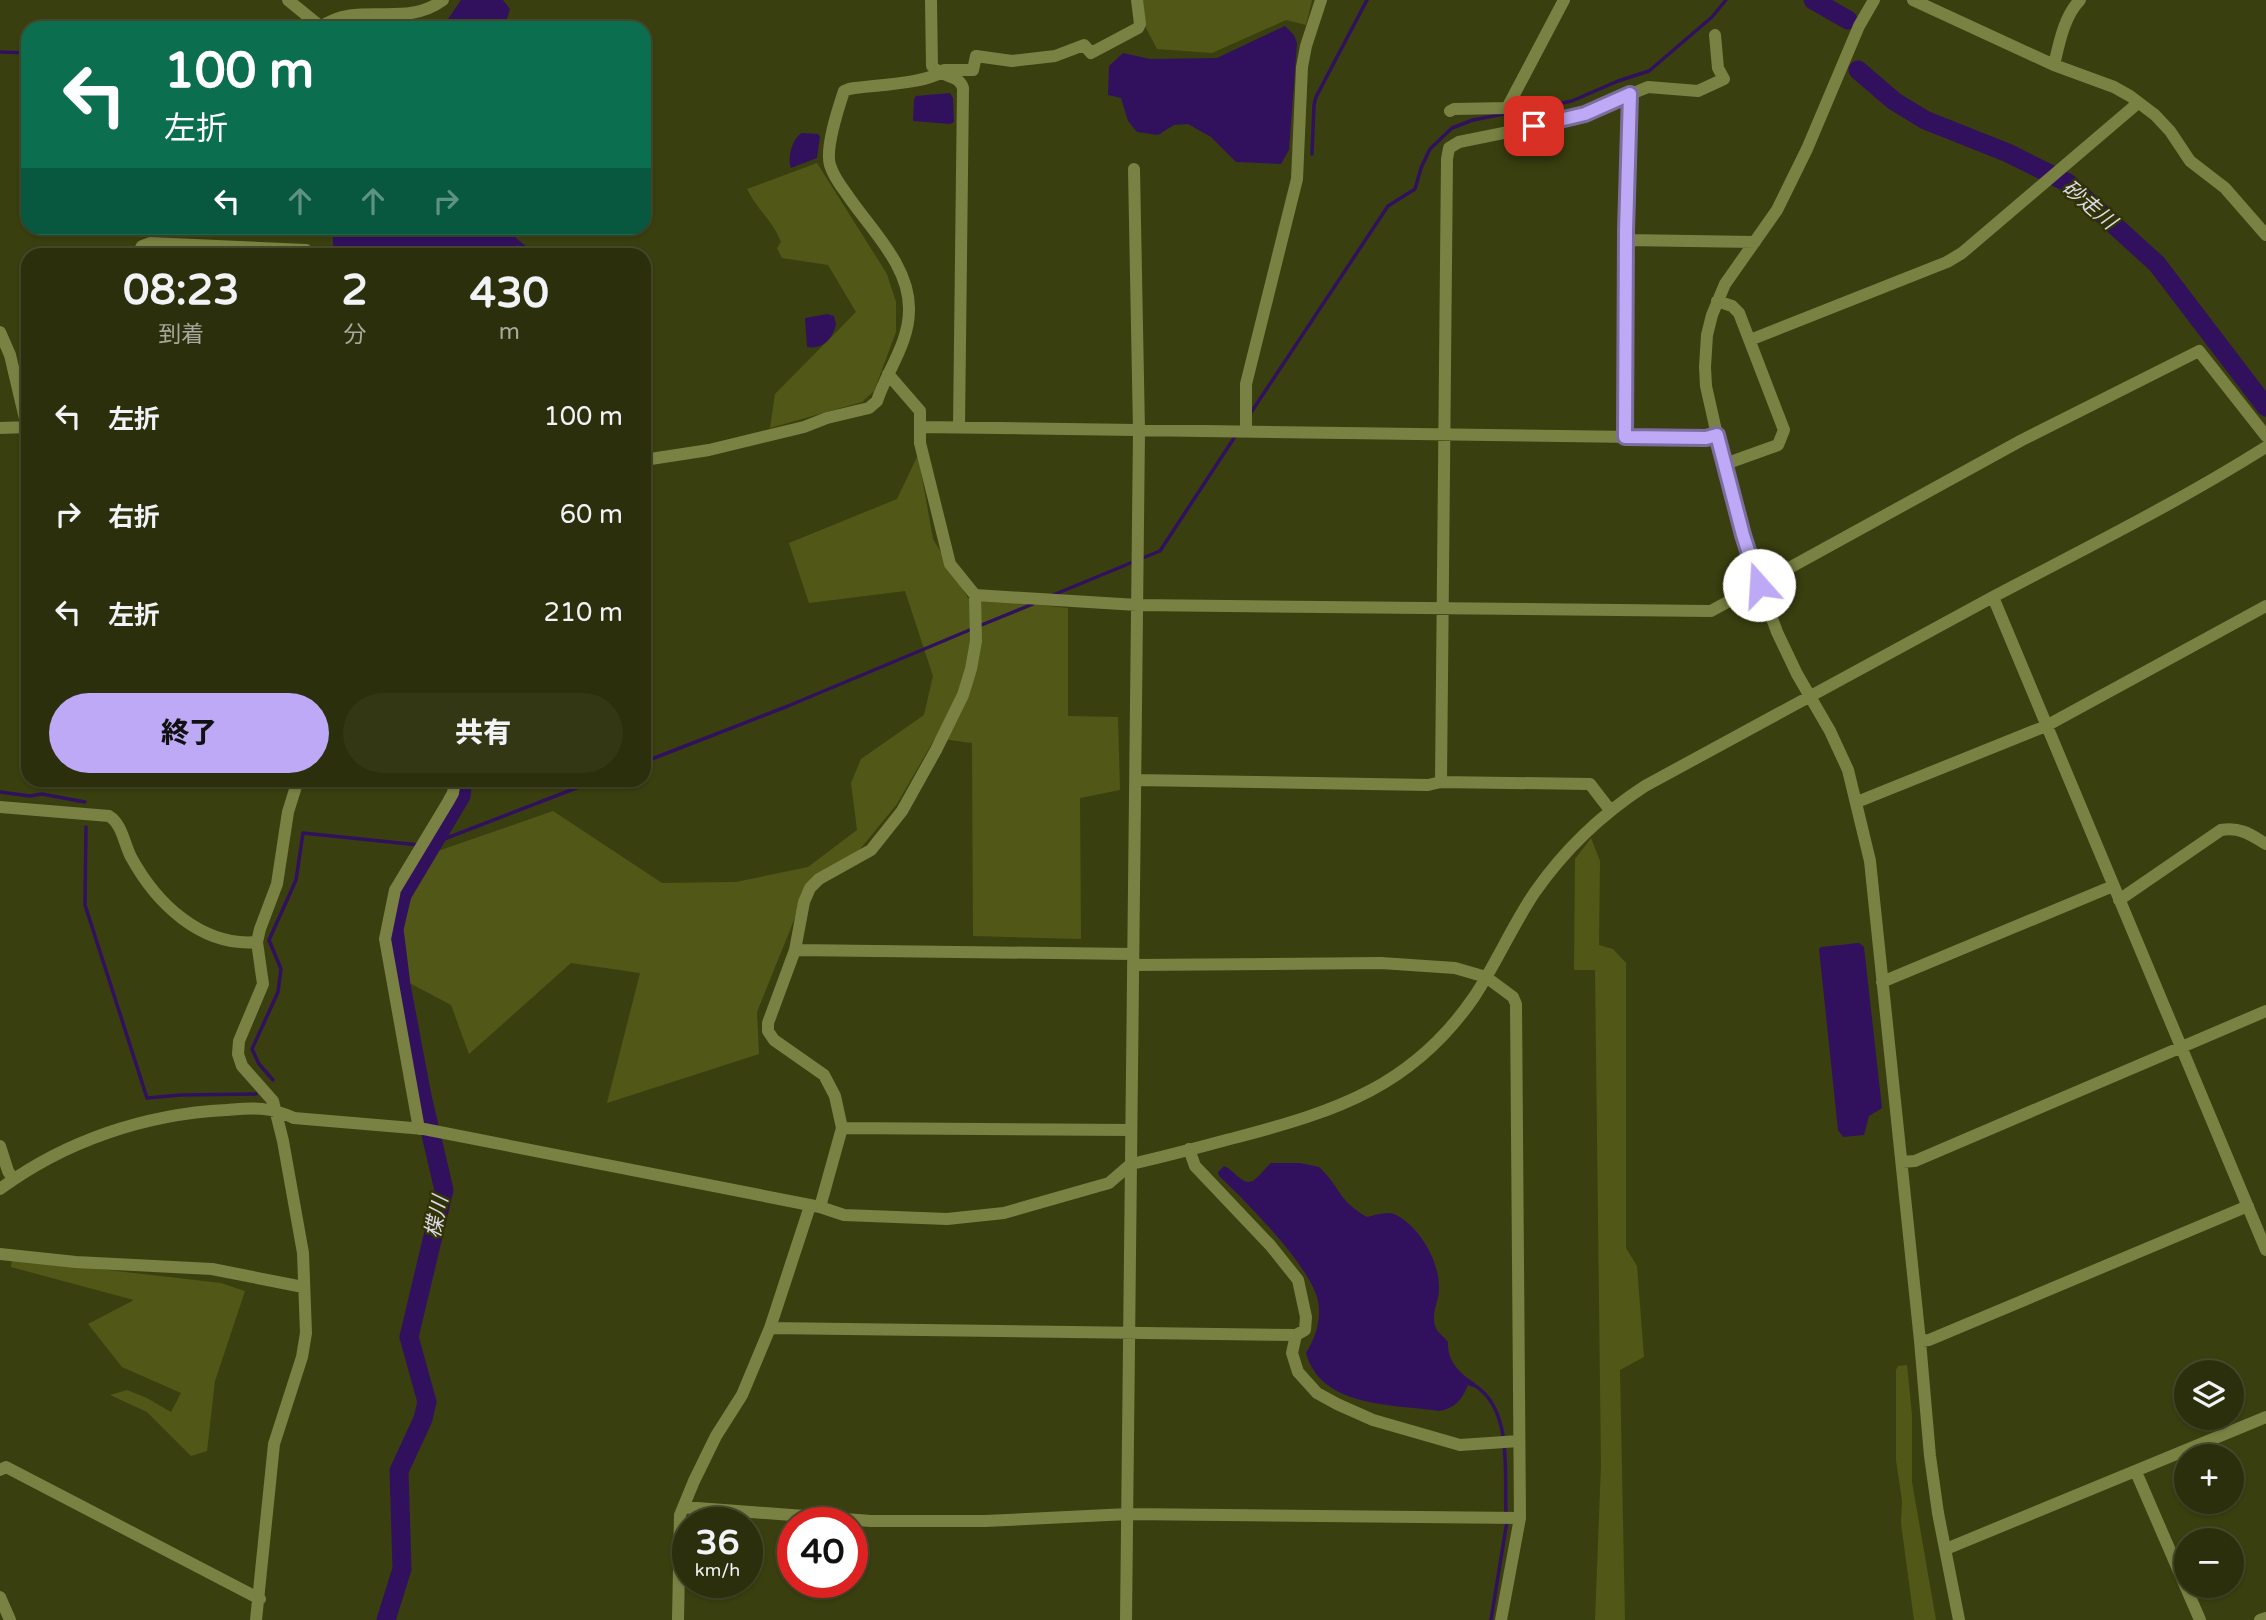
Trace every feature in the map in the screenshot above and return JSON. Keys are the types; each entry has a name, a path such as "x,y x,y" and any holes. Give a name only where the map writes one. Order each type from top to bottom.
{"street":[{"path":"288,0 314,21"},
{"path":"334,21 372,7 408,15 421,13 443,0"},
{"path":"931,0 932,66 940,74 957,78 963,88 959,427"},
{"path":"651,459 709,450 869,408 877,401 906,334 908,295 896,260 863,219 830,166 829,150 842,94 846,89 925,80 940,74 944,69 974,70 976,57 1012,61 1055,56 1084,45 1091,53 1138,28 1138,0"},
{"path":"1246,431 1246,384 1297,178 1302,67 1321,0"},
{"path":"1450,111 1508,112 1564,0"},
{"path":"1874,0 1859,26 1807,149 1777,210 1735,269 1717,301 1707,335 1706,386 1744,540 1759,585 1777,632 1840,751 1857,802 1870,861 1930,1456 1959,1620"},
{"path":"1913,0 2054,65 2114,87 2155,115 2170,131 2190,161 2225,188 2266,235"},
{"path":"2054,65 2067,20 2073,6 2080,0"},
{"path":"1441,782 1449,148 1459,142 1585,114 1648,87 1698,91 1724,79 1718,68 1715,35"},
{"path":"1625,437 1630,94"},
{"path":"1750,340 1941,266 1962,253 2138,103"},
{"path":"1126,1620 1139,431 1134,169"},
{"path":"1626,240 1755,242"},
{"path":"141,248 150,243 261,248"},
{"path":"1717,301 1738,311 1784,423 1783,436 1778,445 1725,464"},
{"path":"0,332 10,355 21,402"},
{"path":"975,594 1137,605 1704,611 1722,606 2022,440 2199,351 2266,436"},
{"path":"684,1507 716,1436 742,1395 770,1328 842,1128 835,1096 824,1075 774,1040 768,1031 768,1023 795,950 804,902 810,888 819,879 871,850 902,811 963,695 971,669 976,641 975,594 950,564 920,443 920,411 888,374"},
{"path":"0,428 21,427"},
{"path":"920,427 1706,438 1717,435"},
{"path":"0,1189 13,1179 82,1142 137,1123 202,1111 276,1109 293,1118 442,1132 815,1206 844,1215 947,1219 1004,1213 1109,1183 1130,1164 1307,1119 1375,1089 1419,1059 1437,1042 1472,999 1534,894 1550,873 1585,833 1645,786 2182,497 2266,447"},
{"path":"1993,597 2248,1206 2261,1225 2266,1250"},
{"path":"1857,802 2046,726 2266,606"},
{"path":"1136,780 1428,785 1441,782 1590,784 1611,810"},
{"path":"256,1620 274,1444 302,1357 306,1333 301,1243 276,1109 273,1101 242,1066 238,1054 243,1028 263,984 257,942 277,884 288,812 296,787"},
{"path":"421,1129 385,939 395,890 454,787"},
{"path":"0,807 108,816 116,820 130,855 161,901 207,934 238,944 257,942"},
{"path":"2119,900 2221,830 2233,828 2245,831 2266,844"},
{"path":"1882,982 2113,886"},
{"path":"795,950 1133,960 1381,963 1455,968 1486,977 1513,997 1516,1004 1520,1518 1502,1620"},
{"path":"1902,1162 1915,1161 2266,1011"},
{"path":"842,1128 1131,1130"},
{"path":"0,1146 13,1179"},
{"path":"770,1328 1296,1335 1305,1330 1306,1317 1298,1280 1270,1245 1195,1166 1189,1149"},
{"path":"1920,1341 1929,1340 2248,1206"},
{"path":"0,1254 76,1262 212,1269 303,1287"},
{"path":"1296,1335 1292,1353 1298,1372 1306,1383 1337,1404 1373,1420 1460,1445 1519,1441"},
{"path":"1946,1549 2266,1417"},
{"path":"0,1470 6,1467 260,1599"},
{"path":"2136,1472 2200,1620"},
{"path":"763,1513 871,1521 985,1521 1128,1514 1520,1518"},
{"path":"0,1597 10,1620"},
{"path":"678,1598 678,1620"},
{"path":"2260,1620 2266,1618"}],"green space":[{"path":"1141,0 1312,0 1306,25 1286,20 1212,53 1157,49 1145,26"},
{"path":"817,163 887,274 896,302 896,332 874,391 862,402 770,428 775,394 856,312 828,265 782,258 777,248 781,242 777,234 747,189"},
{"path":"918,455 933,539 968,598 1068,608 1068,716 1118,717 1120,790 1080,798 1081,939 973,936 972,743 935,738 897,804 856,854 809,883 757,1012 759,1054 607,1103 640,973 571,963 469,1054 451,1005 404,980 399,934 409,902 435,852 553,811 662,883 736,882 808,867 857,830 851,783 861,759 924,715 933,676 905,591 809,603 789,543 897,499"},
{"path":"1591,838 1600,861 1599,945 1613,949 1626,963 1626,1248 1637,1266 1644,1357 1620,1370 1625,1620 1595,1620 1601,1465 1595,970 1574,970 1575,859"},
{"path":"12,1259 221,1283 245,1291 215,1381 207,1451 191,1456 147,1412 110,1395 127,1390 171,1412 181,1393 122,1367 88,1324 134,1300 11,1267"},
{"path":"1907,1365 1912,1415 1912,1482 1936,1620 1914,1620 1901,1523 1902,1501 1896,1460 1896,1370 1898,1366"}],"shaded area":[{"path":"461,0 503,0 510,9 506,21 447,21"},
{"path":"1285,26 1294,35 1297,43 1289,150 1281,164 1236,162 1211,137 1188,124 1174,125 1158,135 1137,132 1128,121 1121,98 1108,95 1109,66 1123,53 1150,59 1217,58"},
{"path":"950,93 953,98 954,122 913,121 916,96"},
{"path":"802,133 820,136 817,158 791,168 791,149"},
{"path":"333,235 516,235 528,248 333,248"},
{"path":"827,314 834,316 836,324 832,334 822,345 807,347 805,318"},
{"path":"1859,943 1864,947 1882,1108 1869,1116 1864,1135 1843,1137 1838,1130 1819,949"},
{"path":"1271,1163 1300,1163 1319,1167 1357,1211 1367,1217 1394,1214 1419,1235 1432,1256 1438,1278 1435,1326 1448,1342 1450,1355 1456,1366 1475,1383 1473,1387 1468,1385 1454,1405 1439,1411 1361,1400 1343,1394 1327,1384 1314,1371 1306,1353 1315,1335 1319,1315 1313,1287 1291,1253 1218,1172 1224,1166 1242,1180 1250,1182"}],"waterway":[{"path":"1312,154 1316,97 1367,0"},
{"path":"1250,414 1388,206 1415,189 1430,149 1452,128 1473,120 1572,101 1649,71 1712,17 1726,0"},
{"name":"砂走川","path":"1813,0 1848,20"},
{"path":"0,52 21,53"},
{"name":"砂走川","path":"1858,70 1894,101 1925,120 2008,153 2068,183 2157,264 2266,407"},
{"path":"1140,559 1160,551 1236,435"},
{"path":"1053,595 1133,562"},
{"path":"979,626 1033,604"},
{"path":"651,759 788,706 972,629"},
{"name":"楪川","path":"386,1620 402,1569 399,1471 423,1419 427,1402 409,1337 444,1190 422,1096 401,985 394,929 402,895 461,796 462,787"},
{"path":"426,846 579,787"},
{"path":"0,792 30,796 42,794 85,802"},
{"path":"86,827 85,905 147,1098 256,1094"},
{"path":"273,1080 259,1064 252,1049 278,992 281,969 269,940 296,880 303,833 419,845"},
{"path":"1470,1383 1484,1393 1494,1407 1500,1423 1504,1441 1506,1513"},
{"path":"1491,1620 1507,1521"}],"route":[{"path":"1534,126 1585,114 1630,94 1625,437 1706,438 1717,435 1747,550 1759,585"}]}
